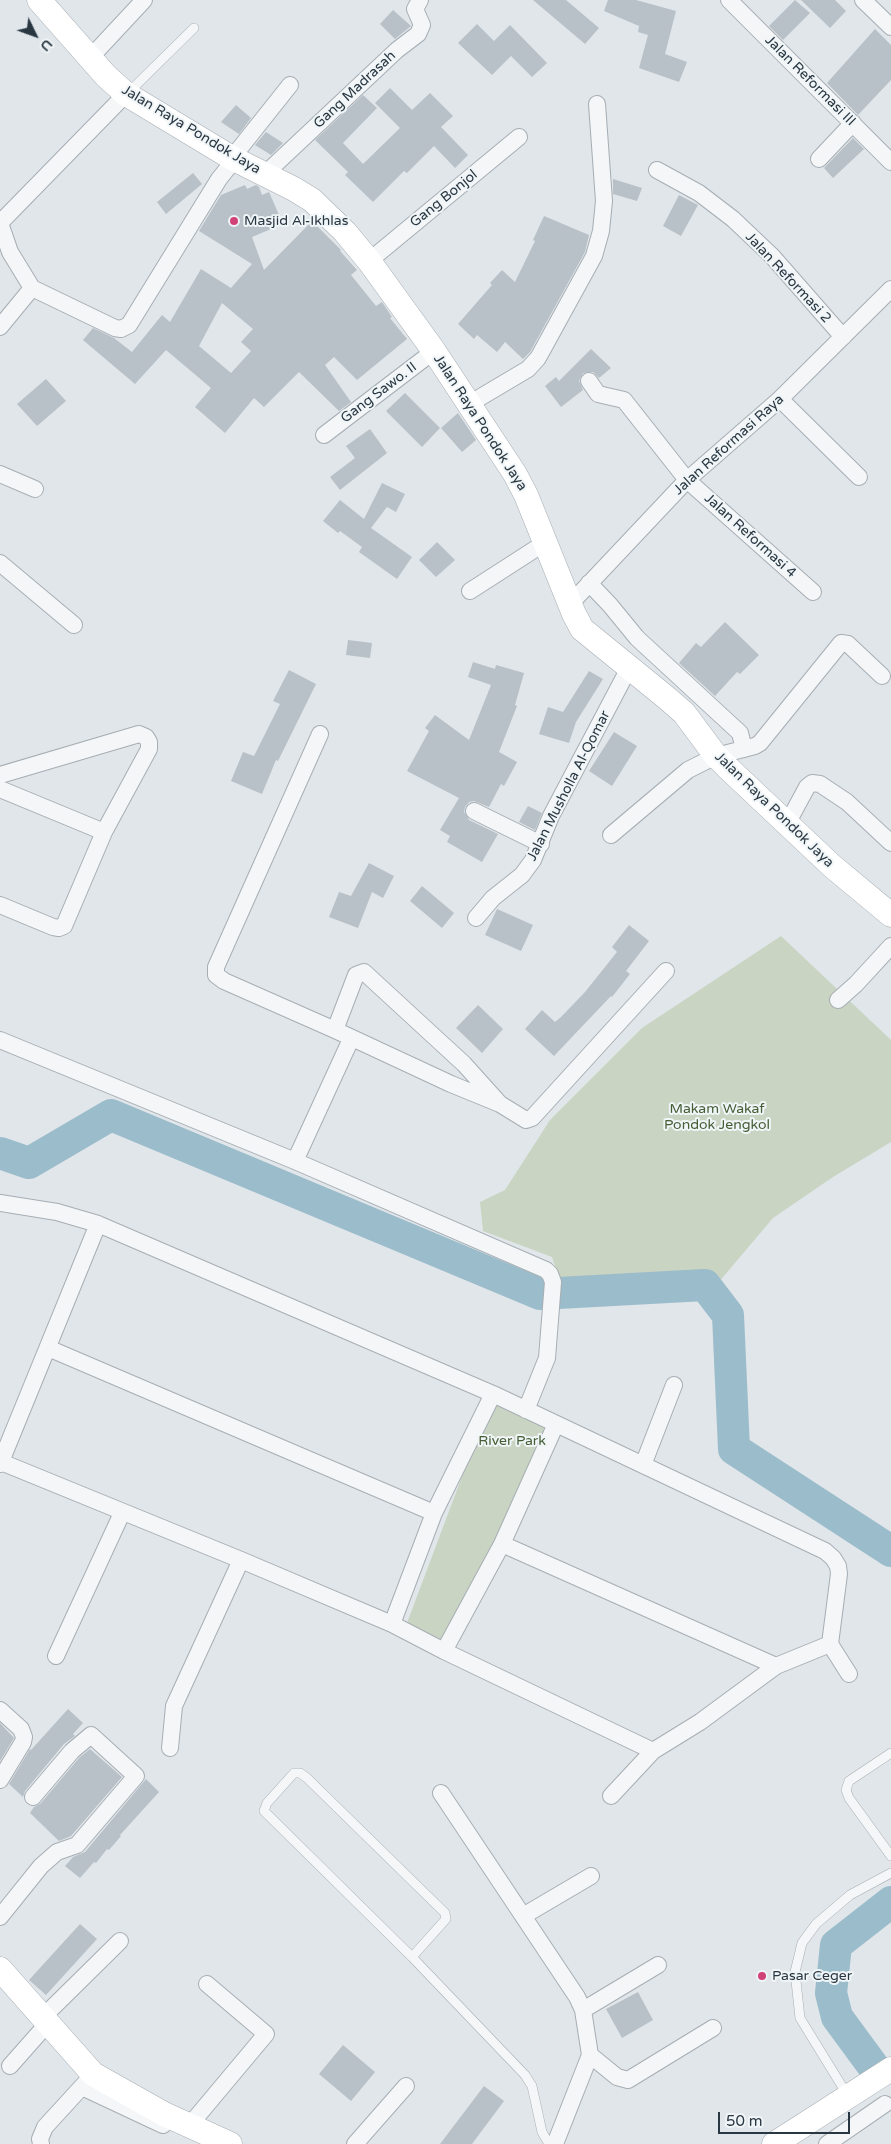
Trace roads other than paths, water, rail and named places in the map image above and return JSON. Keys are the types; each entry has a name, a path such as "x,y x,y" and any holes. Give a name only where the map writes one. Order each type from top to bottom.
{"main road":[{"name":"Jalan Raya Pondok Jaya","path":"39,0 90,58 126,94 234,158 312,200 345,232 369,261 434,351 515,474 526,495 572,609 582,629 684,713 716,756 832,866 891,915"},
{"path":"0,1969 46,2020 87,2080 164,2114 192,2134 230,2144"},
{"path":"774,2144 891,2069"}],"street":[{"path":"90,58 144,0"},
{"name":"Gang Madrasah","path":"265,174 397,50 418,34 422,25 415,9 420,0"},
{"name":"Jalan Reformasi III","path":"729,0 891,162"},
{"path":"863,0 891,27"},
{"path":"126,94 0,223 10,252 32,288 115,328 129,325 219,179 290,84"},
{"path":"469,404 528,369 538,358 594,256 601,231 604,201 597,104"},
{"path":"819,159 853,123"},
{"name":"Gang Bonjol","path":"369,261 519,137"},
{"name":"Jalan Reformasi 2","path":"657,170 699,193 733,219 772,256 843,337"},
{"path":"0,327 32,288"},
{"name":"Jalan Reformasi Raya","path":"572,609 589,584 688,480 780,399 891,289"},
{"name":"Gang Sawo. II","path":"324,435 434,351"},
{"name":"Jalan Reformasi 4","path":"589,381 598,394 624,400 688,480 813,592"},
{"path":"780,399 859,477"},
{"path":"0,474 35,489"},
{"path":"470,591 546,542"},
{"path":"0,563 74,625"},
{"path":"589,584 610,605 636,638 724,716 740,733 744,749"},
{"path":"611,835 688,770 716,756 760,743 841,643 848,644 882,676"},
{"name":"Jalan Musholla Al-Qomar","path":"476,918 493,898 522,875 541,844 552,816 629,668"},
{"path":"0,775 139,734 146,737 149,742 149,749 104,832 64,926 59,928 53,927 0,905"},
{"path":"320,734 216,967 216,975 224,982 500,1104 526,1120 532,1118 666,971"},
{"path":"787,824 807,787 812,783 820,784 847,802 891,843"},
{"path":"0,789 104,832"},
{"path":"474,810 541,844"},
{"path":"838,1000 856,984 891,946"},
{"path":"335,1030 356,975 364,972 464,1064 500,1104"},
{"path":"295,1161 351,1039"},
{"path":"0,1040 295,1161 546,1270 553,1282 547,1358 526,1410"},
{"path":"0,1203 57,1212 98,1224 494,1394 825,1552 833,1558 838,1566 839,1574 830,1644 849,1674"},
{"path":"98,1224 48,1348 4,1445 0,1463 241,1560 392,1624 444,1651 653,1751"},
{"path":"48,1348 434,1513"},
{"path":"642,1465 674,1385"},
{"path":"392,1624 434,1513 494,1394"},
{"path":"444,1651 502,1544 556,1424"},
{"path":"56,1656 122,1513"},
{"path":"502,1544 776,1666"},
{"path":"170,1748 174,1706 241,1560"},
{"path":"612,1796 653,1751 700,1722 776,1666 830,1644"},
{"path":"0,1710 21,1729 24,1737 23,1742 0,1780"},
{"path":"0,1917 41,1866 57,1852 77,1845 136,1776 91,1735 72,1751 33,1796"},
{"path":"440,1793 577,1997 583,2010 590,2055 555,2144"},
{"path":"523,1916 591,1876"},
{"path":"10,2066 46,2020 120,1941"},
{"path":"583,2010 658,1965"},
{"path":"192,2134 266,2034 207,1984"},
{"path":"590,2055 617,2077 628,2080 713,2028"},
{"path":"42,2144 40,2139 46,2127 87,2080"},
{"path":"355,2144 406,2086"},
{"path":"827,2144 888,2108 860,2090"}],"lane":[{"path":"126,94 194,28"},
{"path":"891,1753 849,1781 846,1790 849,1798 891,1856"},
{"path":"412,1957 446,1919 445,1913 307,1778 300,1773 294,1773 267,1803 264,1811 412,1957 525,2075 532,2086 542,2132 549,2144"},
{"path":"860,2090 800,2018 794,1972 802,1943 816,1924 850,1895 891,1873"}],"waterway":[{"path":"0,1153 29,1163 111,1115 540,1294 705,1285 728,1315 734,1449 891,1551"},
{"path":"873,2066 837,2017 831,1993 836,1945 891,1902"}],"place":[{"name":"Masjid Al-Ikhlas","path":"234,221"},
{"name":"Pasar Ceger","path":"762,1976"}],"park label":[{"name":"Makam Wakaf Pondok Jengkol","path":"717,1118"},
{"name":"River Park","path":"512,1441"}]}
